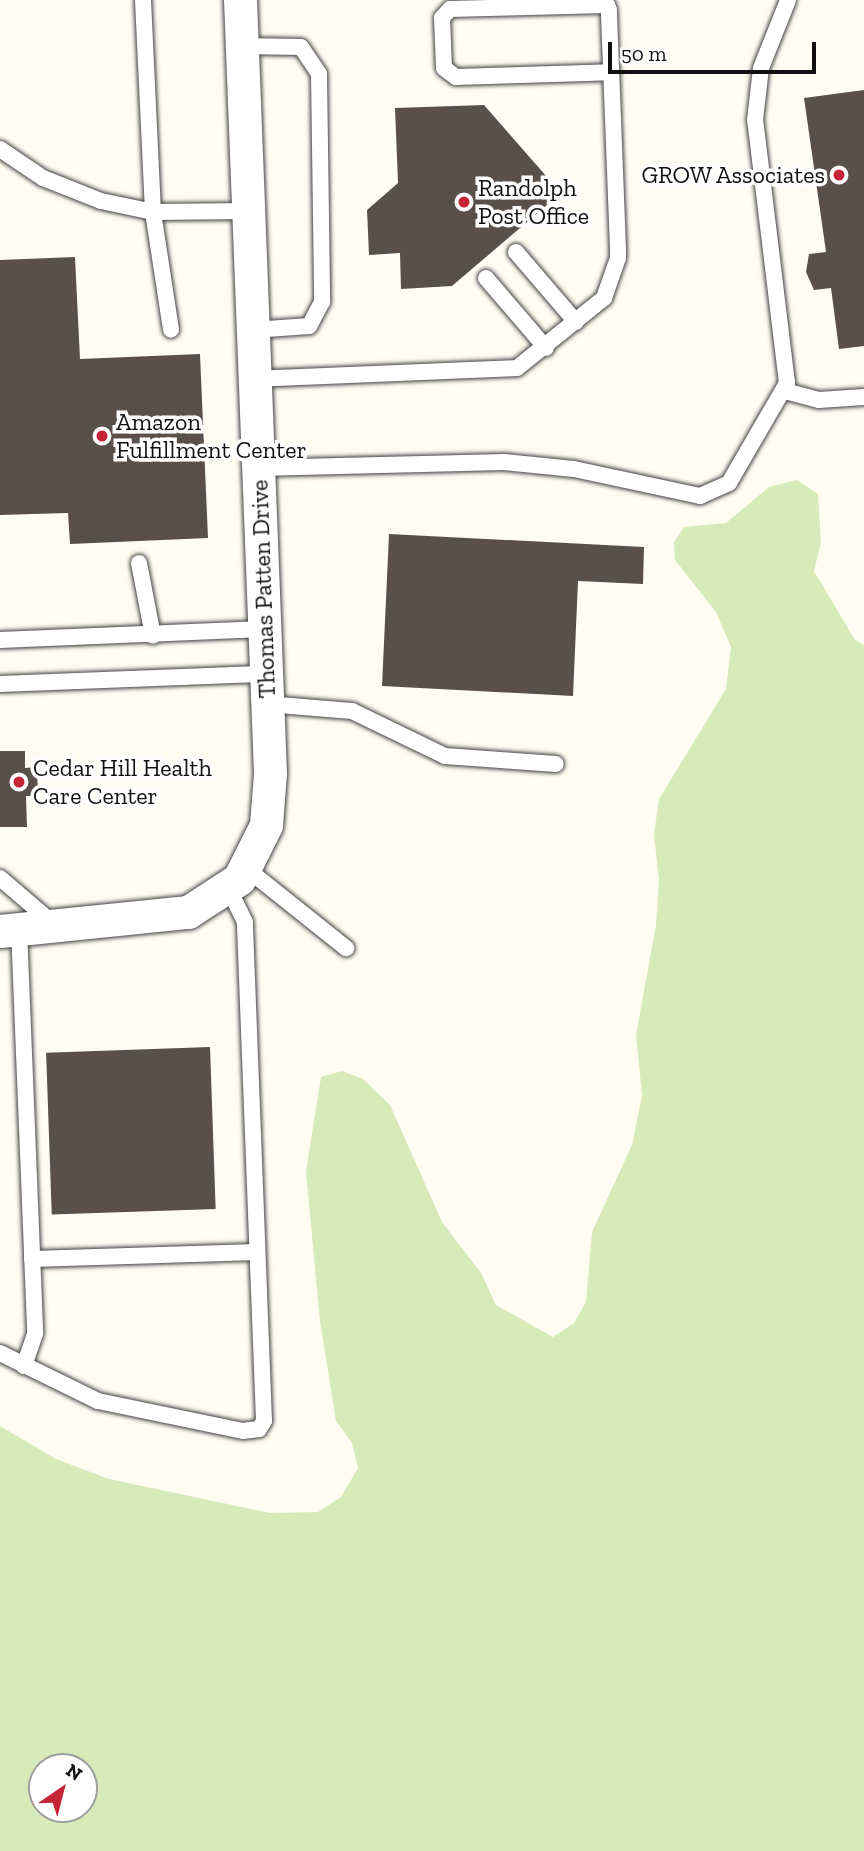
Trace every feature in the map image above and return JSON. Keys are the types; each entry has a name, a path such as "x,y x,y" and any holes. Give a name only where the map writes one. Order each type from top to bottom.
{"street":[{"name":"Thomas Patten Drive","path":"238,879 269,808 267,689 240,0"},
{"path":"10,930 174,916 238,879"}],"lane":[{"path":"143,0 153,212 172,330"},
{"path":"258,468 528,463 711,494 737,472 785,391 787,368 755,120 761,68 788,0"},
{"path":"254,379 517,368 576,322 608,293 618,258 609,10 602,3 450,9 442,18 444,68 456,78 611,72"},
{"path":"242,46 301,47 319,74 322,302 304,328 253,330"},
{"path":"0,149 43,178 153,212 248,211"},
{"path":"516,252 576,322"},
{"path":"486,278 545,348"},
{"path":"785,391 819,400 864,397"},
{"path":"139,563 153,636"},
{"path":"0,640 153,636 264,629"},
{"path":"0,684 267,689 352,711 445,756 556,764"},
{"path":"0,878 57,926"},
{"path":"238,879 346,948"},
{"path":"0,1353 98,1401 243,1432 260,1429 264,1421 245,922 238,879"},
{"path":"10,930 35,1334 24,1366"},
{"path":"32,1259 257,1252"}],"green space":[{"path":"797,480 818,494 821,542 814,571 855,640 864,645 864,1851 0,1851 0,1426 56,1459 109,1479 270,1513 318,1512 341,1497 358,1468 352,1443 336,1421 320,1321 306,1172 321,1077 342,1071 363,1079 390,1105 442,1222 481,1273 496,1305 553,1337 574,1323 586,1302 592,1232 632,1145 642,1095 636,1035 656,925 659,881 654,834 659,799 726,689 731,647 716,612 675,560 674,542 684,527 726,523 769,487"}],"building":[{"name":"GROW Associates","path":"864,90 864,346 839,349 831,288 814,290 806,272 809,254 826,252 804,98"},
{"name":"Randolph Post Office","path":"484,105 561,193 452,286 401,289 400,253 369,255 367,210 398,183 395,108"},
{"name":"Amazon Fulfillment Center","path":"75,257 80,359 200,354 208,538 70,544 68,513 0,515 0,260"},
{"path":"389,534 644,547 643,584 578,581 573,696 382,686"},
{"name":"Cedar Hill Health Care Center","path":"0,751 25,751 25,768 37,767 38,796 26,796 27,827 0,827"},
{"path":"210,1047 216,1209 52,1215 46,1053"}],"place":[{"name":"GROW Associates","path":"839,175"},
{"name":"Randolph Post Office","path":"464,202"},
{"name":"Amazon Fulfillment Center","path":"102,436"},
{"name":"Cedar Hill Health Care Center","path":"19,782"}]}
